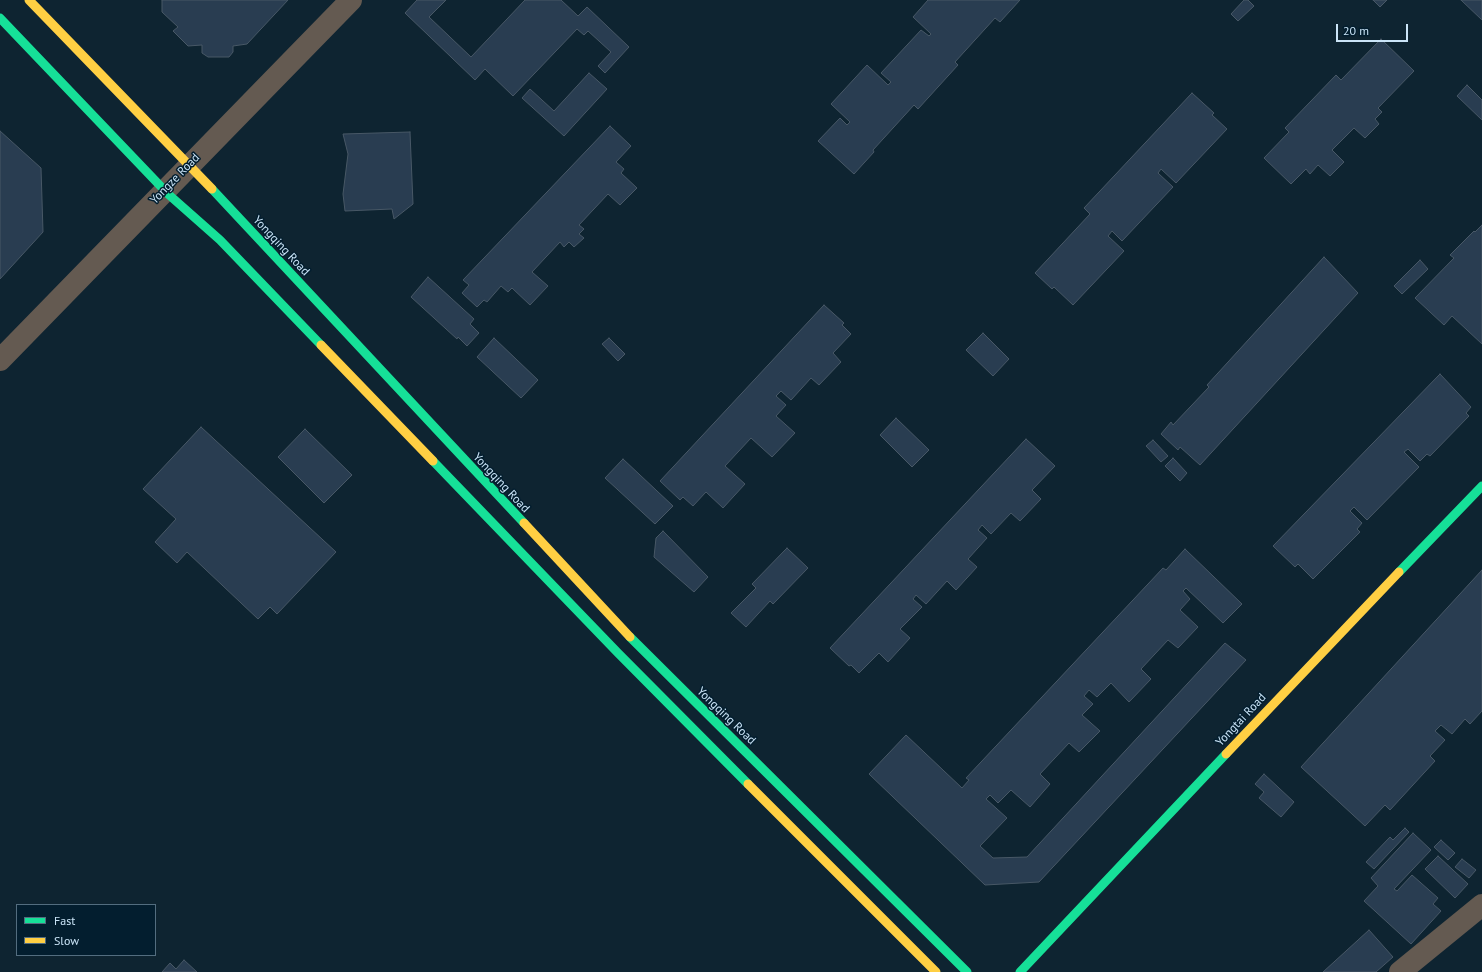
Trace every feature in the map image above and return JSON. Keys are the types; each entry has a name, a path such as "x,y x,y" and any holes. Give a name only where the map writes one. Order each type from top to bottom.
{"street":[{"name":"Yongqing Road","path":"29,0 190,164 634,642 967,972"},
{"name":"Yongze Road","path":"0,360 164,190 351,0"},
{"path":"0,18 164,190 220,240 618,653 936,972"},
{"name":"Yongtai Road","path":"1020,972 1291,684 1482,486"},
{"path":"1400,972 1482,905"}],"building":[{"path":"162,0 288,0 247,44 233,46 233,52 229,57 208,57 202,53 202,45 188,46 173,31 178,27 162,12"},
{"path":"417,0 446,0 429,17 471,57 525,0 561,0 578,16 587,7 629,47 605,73 598,66 611,52 588,31 584,35 577,29 513,96 485,69 475,80 405,13"},
{"path":"928,0 1020,0 1000,22 995,18 955,62 958,65 918,109 914,105 873,150 874,152 854,174 818,141 840,118 847,125 850,122 831,104 867,65 888,85 891,82 881,73 921,30 929,36 931,34 913,17"},
{"path":"1244,0 1248,0 1254,6 1238,21 1231,14"},
{"path":"1373,0 1387,0 1380,7"},
{"path":"1461,0 1482,0 1482,20"},
{"path":"1381,39 1414,71 1378,108 1382,112 1375,119 1379,124 1365,138 1354,128 1332,150 1344,162 1330,176 1318,165 1310,174 1306,169 1291,184 1264,158 1289,132 1285,128 1336,75 1341,80"},
{"path":"589,73 607,89 564,136 522,98 530,89 554,111"},
{"path":"1467,85 1482,100 1482,120 1457,96"},
{"path":"1192,93 1214,113 1212,115 1227,129 1176,183 1161,169 1158,173 1173,187 1122,241 1112,231 1108,236 1124,251 1073,305 1054,287 1052,289 1035,273 1090,214 1084,208"},
{"path":"610,126 631,146 616,162 624,169 621,173 637,188 620,205 608,194 579,225 584,229 579,234 584,238 574,247 569,242 564,247 560,242 532,272 548,286 530,305 512,288 508,292 501,286 487,302 484,300 477,307 462,293 469,285 463,280"},
{"path":"0,131 41,168 43,232 0,279"},
{"path":"410,132 413,204 394,219 392,209 345,211 343,194 348,154 343,134"},
{"path":"1482,225 1482,344 1452,316 1444,325 1415,298 1454,258 1450,255"},
{"path":"1324,257 1358,293 1200,465 1180,447 1178,450 1161,434 1171,422 1173,425 1209,387 1207,385"},
{"path":"1420,260 1428,269 1402,294 1394,286"},
{"path":"428,277 474,319 470,324 479,333 467,346 458,337 457,339 411,297"},
{"path":"824,305 844,323 842,325 851,334 833,353 841,362 819,385 811,378 791,400 781,391 776,396 786,405 776,416 795,433 772,457 751,438 725,466 745,484 723,508 706,492 693,506 683,497 680,500 660,481"},
{"path":"983,333 1009,359 993,376 966,350"},
{"path":"494,338 538,380 521,398 477,357"},
{"path":"609,338 625,354 618,361 602,344"},
{"path":"1440,374 1471,407 1466,413 1469,416 1430,456 1427,454 1420,461 1408,449 1404,452 1419,467 1367,520 1354,507 1350,511 1362,523 1357,529 1360,532 1313,579 1298,564 1295,567 1273,546"},
{"path":"896,418 929,450 912,467 880,435"},
{"path":"201,427 336,552 277,614 270,607 258,619 187,552 177,563 155,542 176,519 143,489"},
{"path":"305,429 352,475 324,503 278,457"},
{"path":"1026,439 1055,466 1032,490 1041,499 1020,521 1011,513 991,534 982,525 978,530 987,538 968,559 977,567 956,590 947,581 926,604 916,595 913,599 922,607 900,629 910,638 888,662 879,653 859,673 851,665 849,666 830,648"},
{"path":"1153,440 1168,456 1161,462 1146,446"},
{"path":"1173,458 1187,473 1180,481 1165,466"},
{"path":"623,459 673,506 655,524 605,478"},
{"path":"663,531 708,577 694,592 654,557 656,538"},
{"path":"787,548 808,568 773,604 770,601 746,627 731,613 756,588 752,584"},
{"path":"1185,549 1242,604 1223,623 1186,588 1183,591 1190,599 1180,610 1198,627 1178,648 1168,640 1141,669 1151,679 1129,702 1111,683 1097,697 1089,690 1084,696 1093,704 1082,715 1100,731 1079,752 1069,743 1040,774 1050,784 1030,807 1011,790 998,803 990,795 986,799 1007,818 980,846 993,858 1027,857 1225,643 1246,660 1039,882 985,885 869,774 906,735 962,788 969,780 966,778 1163,568 1166,570"},
{"path":"1482,570 1482,711 1470,724 1465,719 1452,734 1441,725 1435,731 1445,740 1430,756 1435,761 1390,810 1385,805 1365,826 1301,767"},
{"path":"1264,774 1294,802 1281,817 1259,798 1264,792 1255,784"},
{"path":"1405,828 1409,832 1374,869 1366,862 1390,837 1393,840"},
{"path":"1413,833 1431,850 1394,889 1397,891 1412,875 1438,898 1433,904 1441,911 1411,944 1364,901 1378,886 1371,878"},
{"path":"1441,840 1455,853 1448,860 1434,847"},
{"path":"1438,856 1468,884 1455,898 1425,869"},
{"path":"1462,859 1476,870 1469,878 1455,867"},
{"path":"1369,930 1393,957 1376,972 1323,972"},
{"path":"184,960 197,972 162,972 170,963 176,969"}],"traffic: fast":[{"path":"0,18 168,194 220,240 321,345"},
{"path":"212,189 524,523"},
{"path":"433,461 618,653 748,784"},
{"path":"1399,572 1482,486"},
{"path":"630,637 967,972"},
{"path":"1020,972 1226,754"}],"traffic: slow":[{"path":"29,0 212,189"},
{"path":"321,345 433,461"},
{"path":"524,523 630,637"},
{"path":"1226,754 1399,572"},
{"path":"748,784 936,972"}]}
